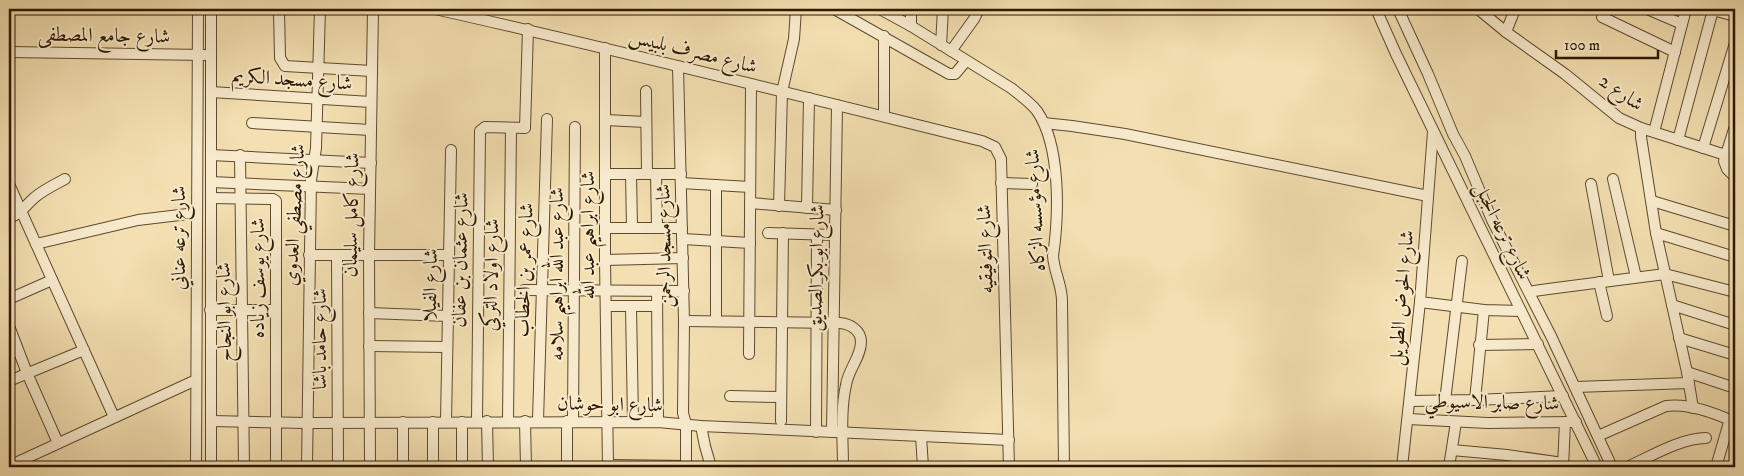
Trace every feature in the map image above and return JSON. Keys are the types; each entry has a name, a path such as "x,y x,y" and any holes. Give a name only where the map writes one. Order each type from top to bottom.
{"street":[{"name":"شارع ترعه عناني","path":"196,467 198,9"},
{"name":"شارع ترعه عناني","path":"211,467 210,55 212,9"},
{"path":"277,9 279,12 281,61 288,67 372,72"},
{"name":"شارع مصطفي العدوي","path":"307,467 309,255 311,186 317,127 320,9"},
{"name":"شارع كامل سليمان","path":"370,467 369,255 373,9"},
{"name":"شارع مصرف بلبيس","path":"435,9 528,29 884,116"},
{"path":"780,206 782,92 794,40 796,9"},
{"path":"834,9 950,74 956,74 964,60"},
{"path":"910,9 910,26"},
{"path":"941,45 943,9"},
{"path":"951,51 979,9"},
{"name":"شارع ترعه الجبل","path":"1376,9 1538,344 1598,436 1612,467"},
{"name":"شارع ترعه الجبل","path":"1398,9 1492,220 1530,293 1571,395 1571,422 1598,467"},
{"path":"1506,32 1515,9"},
{"path":"1647,9 1682,24"},
{"path":"1654,132 1686,9"},
{"path":"1678,140 1711,9 1732,13"},
{"name":"شارع مؤسسه الزكاه","path":"882,10 1024,98 1036,110 1044,124 1054,157 1056,179 1053,256 1062,294 1064,467"},
{"name":"شارع 2","path":"1483,11 1506,32 1565,74 1612,113 1627,122 1730,157"},
{"path":"1602,17 1675,52"},
{"path":"511,129 524,129 526,127 528,29"},
{"path":"884,36 884,116"},
{"name":"شارع ابراهيم عبد الله","path":"605,48 605,291 608,466"},
{"path":"1703,148 1735,48"},
{"name":"شارع جامع المصطفى","path":"9,52 210,55"},
{"name":"شارع مسجد الرحمن","path":"678,66 684,291 683,413 686,424 686,467"},
{"path":"749,354 751,84"},
{"path":"646,91 646,122 656,228"},
{"name":"شارع مسجد الكريم","path":"211,92 371,102"},
{"path":"808,208 809,98"},
{"name":"شارع ابو بكر الصديق","path":"838,105 834,323 838,432"},
{"name":"شارع التوفيقيه","path":"884,116 989,144 995,147 999,153 1009,467"},
{"name":"شارع عمر بن الخطاب","path":"538,421 547,119"},
{"path":"605,120 646,122"},
{"path":"252,123 370,130"},
{"path":"1044,124 1125,134 1428,196"},
{"path":"1735,126 1730,157 1724,164 1735,177"},
{"name":"شارع عثمان بن عفان","path":"482,422 480,131 484,127 511,129"},
{"name":"شارع عبد الله ابراهيم سلامه","path":"567,467 574,290 575,128"},
{"path":"1641,128 1656,233 1687,372 1692,408"},
{"name":"شارع اولاد التركي","path":"508,421 511,129"},
{"name":"شارع الحوض الطويل","path":"1405,467 1434,131"},
{"name":"شارع الفيلا","path":"446,422 451,150"},
{"path":"210,155 371,163"},
{"name":"شارع ابو النجاح","path":"240,155 244,467"},
{"path":"605,174 652,174 716,185 750,187"},
{"path":"632,174 632,228"},
{"path":"1613,178 1636,277"},
{"path":"9,218 21,212 33,199 64,179"},
{"path":"210,182 370,189"},
{"path":"1001,183 1032,184"},
{"path":"9,184 114,417"},
{"path":"1591,184 1607,316"},
{"path":"716,185 716,321"},
{"name":"شارع يوسف زياده","path":"210,198 273,199 276,201 276,467"},
{"path":"1652,201 1735,226"},
{"path":"750,203 836,210"},
{"path":"36,244 138,220 196,213"},
{"path":"605,228 682,228"},
{"path":"768,233 835,235"},
{"path":"781,420 783,233"},
{"path":"1656,233 1735,257"},
{"path":"816,432 817,234"},
{"path":"682,239 750,243"},
{"path":"309,255 449,255"},
{"name":"شارع حامد باشا","path":"337,255 338,467"},
{"path":"605,260 683,258"},
{"path":"1445,401 1462,261"},
{"path":"1530,293 1666,274 1735,292"},
{"path":"9,299 52,280"},
{"path":"524,290 684,291"},
{"path":"657,291 658,422"},
{"path":"1420,302 1484,310 1522,311"},
{"path":"1672,305 1735,325"},
{"path":"606,306 657,306"},
{"path":"631,306 633,421"},
{"path":"210,310 276,310"},
{"path":"1475,400 1484,310"},
{"path":"369,313 448,316"},
{"path":"684,321 817,322 847,324 854,328 859,333 861,340 845,388 838,432 843,467"},
{"path":"9,326 27,373 58,443"},
{"path":"1679,338 1735,355"},
{"path":"1479,345 1538,344"},
{"path":"369,346 448,347"},
{"path":"9,382 84,350"},
{"path":"1687,372 1735,388"},
{"path":"9,464 196,380"},
{"path":"1410,401 1571,395 1688,383"},
{"path":"730,396 781,398"},
{"path":"1598,436 1666,406 1675,405 1692,408 1732,420 1716,467"},
{"name":"شارع صابر الاسيوطي","path":"1408,419 1488,423 1571,422"},
{"name":"شارع ابو حوشان","path":"211,421 307,423 608,420 816,432 1009,440"},
{"path":"525,421 526,467"},
{"path":"402,467 403,422"},
{"path":"433,422 433,467"},
{"path":"462,422 462,467"},
{"path":"482,422 488,467"},
{"path":"1449,467 1456,422"},
{"path":"1452,450 1507,455 1563,465 1571,422"},
{"path":"701,426 712,467"},
{"path":"922,436 923,467"},
{"path":"1628,467 1684,442 1706,438"},
{"path":"608,466 686,467"}]}
